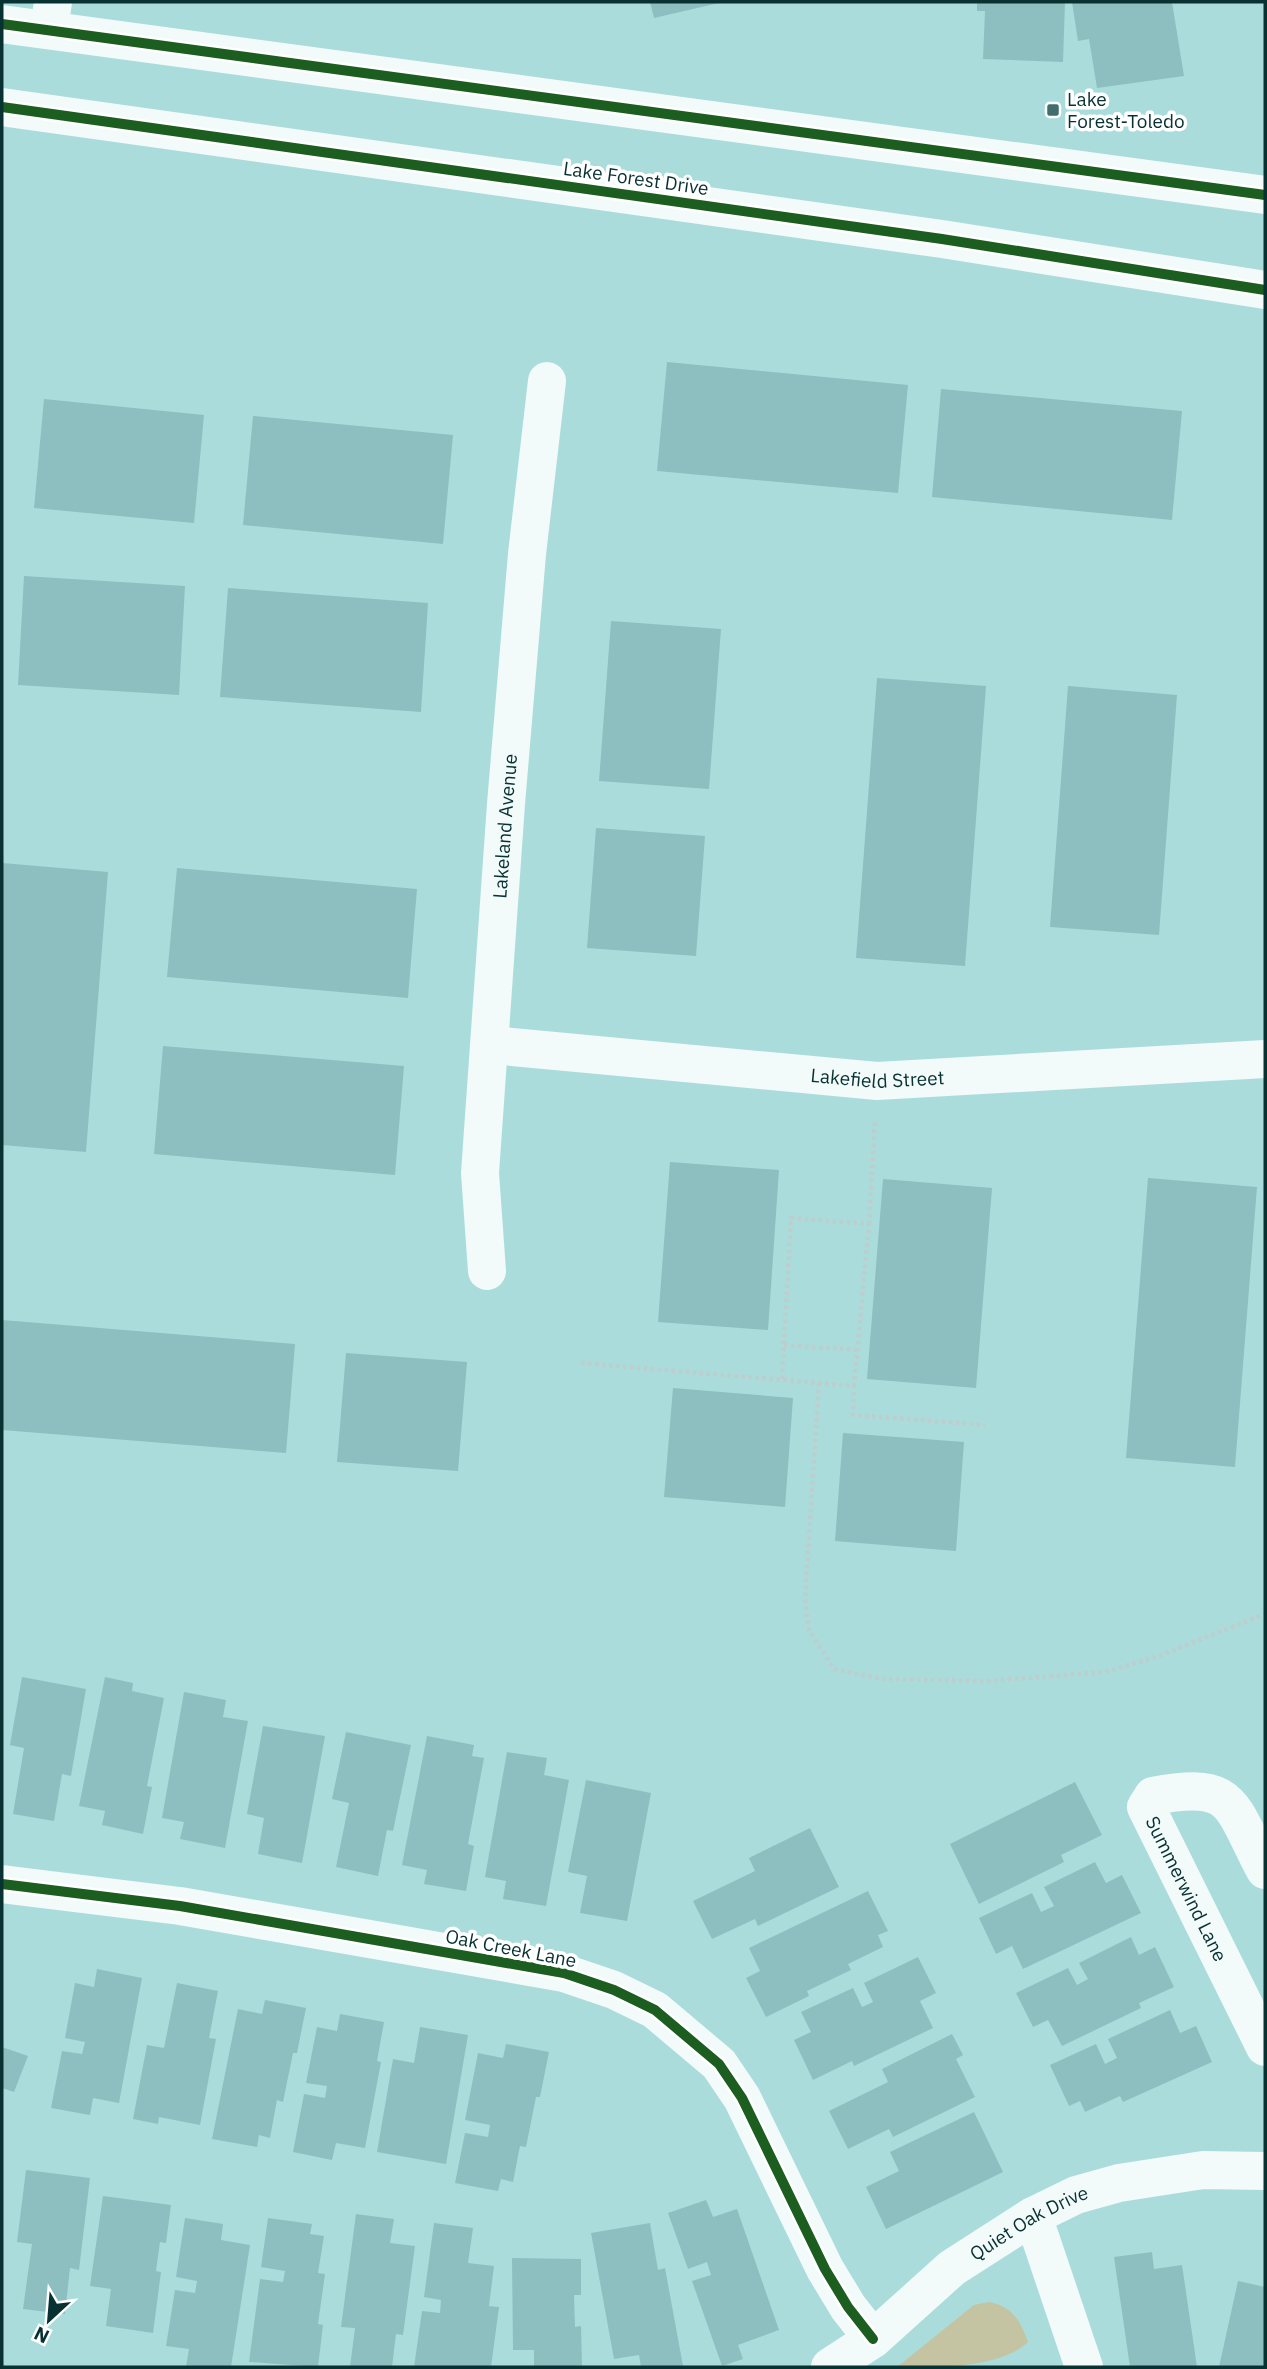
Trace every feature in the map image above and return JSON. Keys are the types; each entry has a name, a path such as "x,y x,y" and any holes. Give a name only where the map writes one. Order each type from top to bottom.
{"street":[{"path":"2,24 51,15 1265,195"},
{"name":"Lake Forest Drive","path":"2,107 915,235 1265,290"},
{"name":"Lakeland Avenue","path":"487,1271 480,1173 508,776 527,554 547,382"},
{"name":"Lakefield Street","path":"491,1045 877,1082 1265,1059"},
{"name":"Summerwind Lane","path":"1265,1870 1227,1799 1206,1790 1177,1792 1153,1796 1146,1807 1265,2047"},
{"name":"Oak Creek Lane","path":"2,1884 180,1906 564,1973 614,1990 655,2010 719,2064 742,2098 825,2270 848,2307 873,2339"},
{"name":"Quiet Oak Drive","path":"830,2367 873,2339 952,2268 1033,2216 1076,2195 1119,2183 1202,2170 1265,2171"},
{"path":"1033,2216 1084,2367"}],"path":[{"path":"877,1082 869,1224 853,1415 985,1425"},
{"path":"782,1379 791,1218 869,1224"},
{"path":"784,1345 857,1350"},
{"path":"581,1363 854,1386"},
{"path":"819,1383 805,1599 809,1630 834,1669 881,1679 986,1681 1105,1672 1156,1657 1265,1614"}],"green space":[{"path":"989,2302 1004,2307 1015,2316 1028,2342 1016,2351 984,2362 897,2367 974,2305"}],"building":[{"path":"650,2 719,2 719,3 654,18"},
{"path":"977,2 1065,2 1063,62 983,59 985,11 977,11"},
{"path":"1072,2 1172,2 1184,76 1097,88 1089,39 1078,41"},
{"path":"667,362 908,385 898,493 657,471"},
{"path":"941,389 1182,411 1172,520 932,497"},
{"path":"44,399 204,415 194,523 34,508"},
{"path":"253,416 453,435 443,544 243,525"},
{"path":"24,576 185,586 179,695 18,685"},
{"path":"228,588 428,603 421,712 220,697"},
{"path":"611,621 721,629 709,789 599,781"},
{"path":"877,678 986,686 965,966 856,958"},
{"path":"1068,686 1177,695 1159,935 1050,927"},
{"path":"596,828 705,836 696,956 587,948"},
{"path":"2,863 108,872 86,1152 2,1145"},
{"path":"177,868 417,889 408,998 167,977"},
{"path":"163,1046 404,1066 395,1175 154,1154"},
{"path":"670,1162 779,1170 768,1330 658,1322"},
{"path":"1148,1178 1257,1187 1235,1467 1126,1458"},
{"path":"883,1179 992,1188 976,1388 867,1379"},
{"path":"2,1320 295,1344 286,1453 2,1430"},
{"path":"346,1353 467,1362 458,1471 337,1462"},
{"path":"673,1388 793,1398 785,1507 664,1497"},
{"path":"843,1433 964,1442 956,1551 835,1541"},
{"path":"22,1677 86,1689 71,1776 62,1774 54,1821 13,1814 24,1748 10,1745"},
{"path":"105,1677 133,1683 132,1691 164,1698 147,1786 152,1787 143,1834 102,1825 105,1811 79,1806"},
{"path":"184,1692 226,1700 223,1717 248,1721 225,1848 180,1839 184,1822 162,1818"},
{"path":"263,1726 325,1736 302,1863 258,1854 264,1818 247,1814"},
{"path":"346,1732 411,1745 393,1831 387,1830 378,1876 336,1867 349,1803 332,1799"},
{"path":"427,1736 474,1745 472,1756 484,1758 468,1844 474,1846 466,1891 424,1884 427,1870 402,1865"},
{"path":"507,1752 547,1758 544,1775 569,1780 546,1906 503,1899 506,1881 485,1877"},
{"path":"586,1780 651,1793 627,1921 580,1913 587,1876 568,1872"},
{"path":"1075,1782 1102,1835 1061,1855 1064,1862 979,1904 950,1844"},
{"path":"810,1828 839,1887 758,1926 755,1919 712,1939 693,1901 755,1871 749,1858"},
{"path":"1095,1862 1106,1883 1122,1875 1141,1913 1023,1969 1012,1946 996,1954 979,1918 1032,1893 1041,1912 1054,1906 1044,1887"},
{"path":"868,1891 888,1931 878,1935 883,1947 848,1964 851,1970 807,1991 809,1996 766,2017 746,1978 760,1971 749,1948"},
{"path":"1131,1937 1139,1955 1155,1947 1174,1987 1139,2003 1141,2008 1062,2046 1048,2020 1033,2027 1016,1993 1068,1968 1077,1985 1088,1979 1079,1963"},
{"path":"918,1957 936,1993 920,2001 933,2028 854,2066 852,2061 813,2080 794,2040 811,2032 801,2012 853,1988 862,2007 873,2002 864,1983"},
{"path":"97,1969 142,1978 119,2103 93,2098 90,2115 51,2108 62,2051 82,2054 85,2042 65,2038 75,1983 94,1987"},
{"path":"177,1983 218,1991 209,2038 216,2039 200,2125 159,2117 158,2124 133,2119 147,2045 164,2048"},
{"path":"265,2000 306,2008 283,2102 277,2100 270,2138 259,2135 257,2147 212,2139 238,2009 262,2014"},
{"path":"1170,2010 1180,2033 1196,2026 1212,2062 1123,2102 1120,2096 1085,2112 1080,2101 1069,2106 1050,2065 1096,2044 1105,2064 1117,2058 1108,2039"},
{"path":"340,2014 384,2022 377,2061 381,2062 365,2148 336,2143 332,2160 293,2152 304,2094 325,2098 327,2086 306,2083 317,2027 337,2031"},
{"path":"420,2027 468,2035 446,2164 377,2152 393,2059 414,2063"},
{"path":"952,2034 963,2055 956,2059 975,2097 893,2137 889,2129 848,2149 829,2111 888,2082 882,2069"},
{"path":"506,2044 549,2052 526,2147 520,2146 513,2182 501,2179 498,2191 455,2183 465,2133 488,2137 490,2125 465,2120 478,2053 503,2058"},
{"path":"2,2047 28,2056 14,2092 2,2088"},
{"path":"974,2112 1003,2172 886,2229 866,2187 899,2171 890,2152"},
{"path":"26,2170 90,2178 79,2270 70,2268 65,2314 23,2309 32,2244 17,2242"},
{"path":"103,2196 171,2205 166,2243 160,2242 156,2271 161,2272 153,2333 106,2326 111,2289 90,2286"},
{"path":"706,2200 713,2217 737,2209 779,2330 738,2345 743,2359 722,2366 692,2281 711,2275 707,2262 688,2269 668,2213"},
{"path":"356,2214 394,2219 390,2243 415,2246 403,2335 396,2334 392,2367 350,2367 355,2328 341,2327"},
{"path":"185,2218 223,2224 221,2240 250,2245 231,2367 186,2367 189,2349 166,2346 175,2290 195,2293 197,2281 176,2277"},
{"path":"268,2218 312,2224 310,2234 324,2236 318,2273 325,2274 318,2324 323,2325 318,2367 249,2362 260,2279 283,2282 285,2271 261,2267"},
{"path":"434,2223 473,2228 468,2263 494,2266 489,2306 499,2307 491,2367 414,2367 422,2311 440,2313 441,2300 424,2297"},
{"path":"650,2223 658,2270 665,2268 683,2366 641,2367 639,2355 614,2359 591,2233"},
{"path":"1152,2252 1154,2269 1182,2265 1197,2367 1130,2367 1114,2257"},
{"path":"512,2258 581,2259 581,2295 574,2295 575,2327 581,2326 582,2367 534,2367 534,2350 513,2350"},
{"path":"1238,2281 1265,2287 1265,2367 1219,2367"}],"cycle path":[{"path":"2,24 1265,195"},
{"path":"2,107 942,239 1265,290"},
{"path":"2,1884 180,1906 564,1973 614,1990 655,2010 719,2064 742,2098 825,2269 848,2307 873,2339"}],"place":[{"name":"Lake Forest-Toledo","path":"1053,110"}]}
